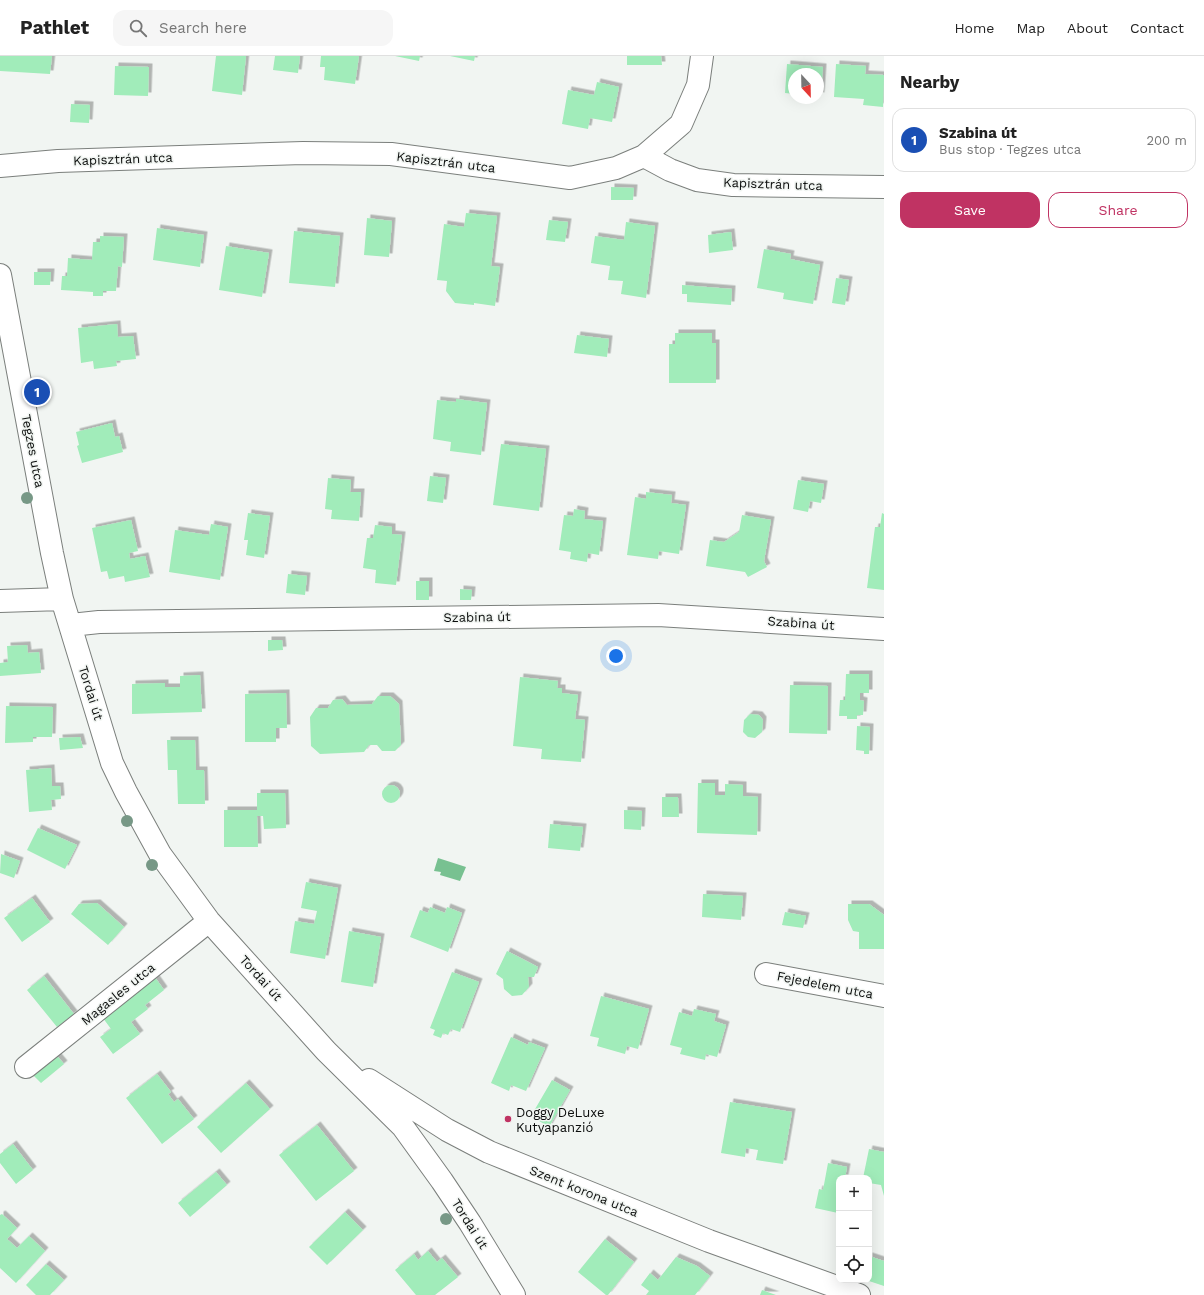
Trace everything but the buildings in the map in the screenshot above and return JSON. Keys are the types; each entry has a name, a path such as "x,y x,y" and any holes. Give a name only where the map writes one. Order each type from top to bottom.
{"street":[{"path":"644,156 681,124 698,85 702,56"},
{"name":"Kapisztrán utca","path":"0,166 58,161 295,153 391,154 570,178 616,168 644,156 670,170 697,180 732,185 884,187"},
{"name":"Tegzes utca","path":"0,275 52,554 62,599 71,625"},
{"path":"0,601 62,599"},
{"name":"Szabina út","path":"71,625 99,622 658,616 884,629"},
{"name":"Tordai út","path":"71,625 112,763 160,854 209,921 326,1051 403,1127 470,1223 514,1295"},
{"name":"Magasles utca","path":"26,1067 209,921"},
{"name":"Fejedelem utca","path":"766,974 884,996"},
{"name":"Szent korona utca","path":"326,1051 415,1111 489,1152 709,1241 859,1295"}],"shaded area":[{"path":"438,858 466,867 460,881 440,875 441,872 434,871"}],"place":[{"name":"Szabina út","path":"37,392"},
{"name":"Doggy DeLuxe Kutyapanzió","path":"508,1119"}]}
